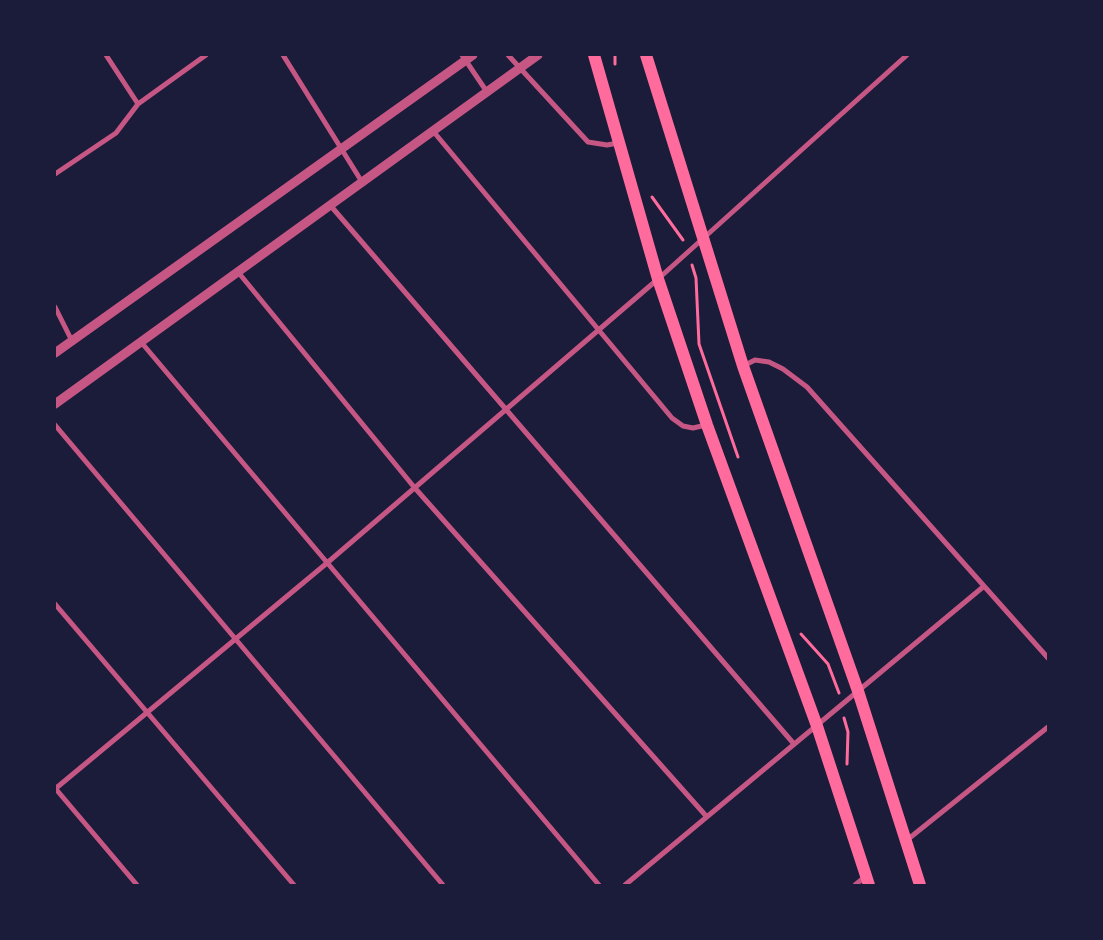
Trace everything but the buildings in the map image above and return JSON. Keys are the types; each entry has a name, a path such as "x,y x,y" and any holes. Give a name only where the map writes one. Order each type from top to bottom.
{"main road":[{"path":"594,55 658,279 707,425 817,726 867,880"},
{"path":"646,55 743,366 858,691 904,842 920,885"}],"street":[{"path":"106,55 138,104"},
{"path":"55,174 116,133 138,104 206,55"},
{"path":"283,55 340,150 362,182"},
{"path":"508,55 588,142 607,145 618,143"},
{"path":"55,404 538,55"},
{"path":"137,885 55,789 327,563 598,328 658,279 702,237 907,55"},
{"path":"55,353 467,57 486,92"},
{"path":"433,131 672,418 683,426 693,428 707,425"},
{"path":"330,205 794,744"},
{"path":"238,272 414,487 707,817"},
{"path":"55,307 72,341"},
{"path":"141,342 599,885"},
{"path":"743,366 755,360 769,362 783,369 807,387 1048,658"},
{"path":"55,426 443,885"},
{"path":"625,885 983,587"},
{"path":"55,604 294,885"},
{"path":"904,842 1048,727"},
{"path":"855,885 867,880"}],"path":[{"path":"614,69 615,55"},
{"path":"648,192 683,239"},
{"path":"696,278 699,344 740,464"},
{"path":"797,630 828,664 833,678"}]}
